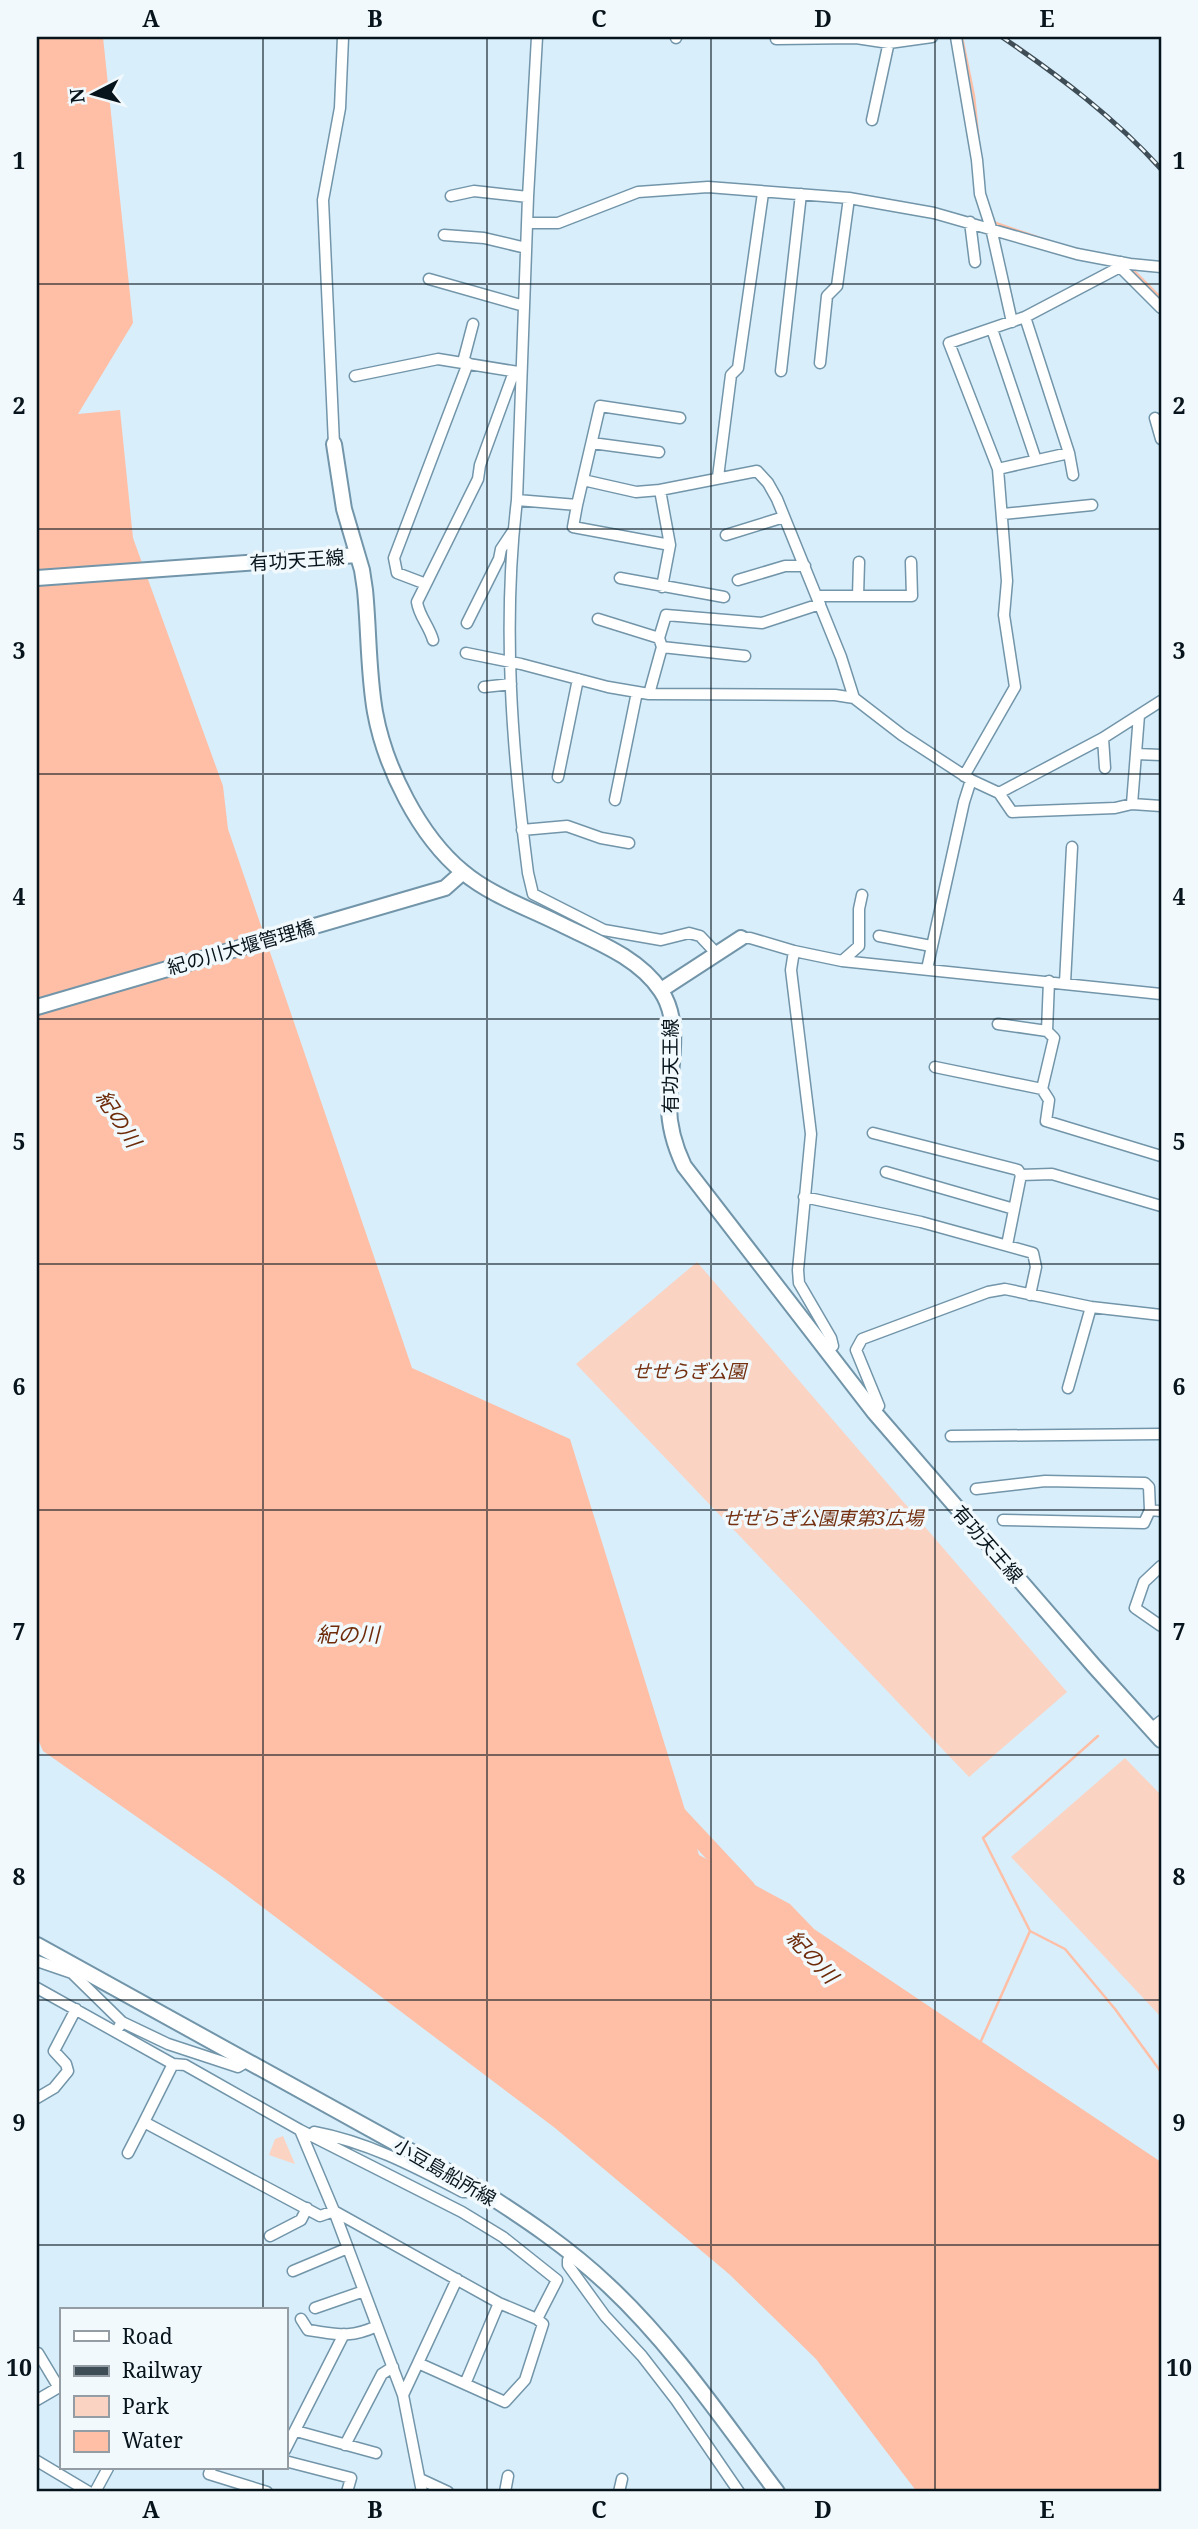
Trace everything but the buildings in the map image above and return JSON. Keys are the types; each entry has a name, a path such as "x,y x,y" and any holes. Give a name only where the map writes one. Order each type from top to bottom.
{"main road":[{"path":"334,444 344,509 357,555"},
{"name":"有功天王線","path":"37,579 357,555 365,590 372,691 382,737 408,802 427,834 463,873 492,891 636,964 661,990 668,1004 672,1024 670,1125 674,1145 684,1167 874,1412 1094,1666 1158,1730"},
{"name":"紀の川大堰管理橋","path":"37,1007 444,888 463,873"},
{"path":"661,990 741,938"},
{"name":"小豆島船所線","path":"37,1945 74,1969 248,2061 477,2188 573,2254 610,2286 670,2352 777,2492"}],"street":[{"path":"334,444 323,200 340,108 344,69 343,37"},
{"path":"537,37 524,306 518,372 517,500 513,531 509,663 522,830 533,894 604,930 661,940 689,933 700,936 717,954"},
{"path":"776,37 889,40 932,37"},
{"path":"956,37 977,160 977,177 1012,322"},
{"path":"872,120 889,40"},
{"path":"527,223 558,223 638,192 663,189 696,190 708,187 849,198 934,213 1077,254 1124,265 1161,267"},
{"path":"451,196 474,191 528,197"},
{"path":"719,477 731,375 738,368 763,193"},
{"path":"780,371 801,194"},
{"path":"820,363 827,296 837,286 849,198"},
{"path":"970,222 975,262"},
{"path":"444,235 484,238 526,248"},
{"path":"1124,265 1161,308"},
{"path":"927,970 967,778 1015,687 1004,615 1007,580 998,469 949,343 1026,317 1124,265"},
{"path":"429,279 524,306"},
{"path":"1026,317 1069,453 1073,475"},
{"path":"426,584 397,573 394,558 466,362 473,324"},
{"path":"992,329 1036,460"},
{"path":"355,376 438,359 518,372"},
{"path":"433,640 428,624 418,612 417,602 478,479 480,465 518,372"},
{"path":"670,545 573,527 600,406 680,418"},
{"path":"1155,418 1161,439"},
{"path":"592,443 659,452"},
{"path":"998,469 1069,453"},
{"path":"583,480 636,492 660,491 757,471 768,483 805,566 854,698"},
{"path":"660,491 670,545 662,587"},
{"path":"517,500 577,505"},
{"path":"1003,514 1092,505"},
{"path":"726,535 784,517"},
{"path":"467,623 499,559 501,549 513,531"},
{"path":"859,562 859,596"},
{"path":"649,694 666,615 762,624 819,600 859,596 912,596 912,562"},
{"path":"738,580 785,566 805,566"},
{"path":"620,578 724,597"},
{"path":"598,619 660,643 745,656"},
{"path":"466,653 649,694 835,695 854,698 902,735 967,778 999,793 1012,812 1115,808 1132,804 1161,806"},
{"path":"558,777 578,679"},
{"path":"484,687 511,684"},
{"path":"615,800 637,692"},
{"path":"999,793 1103,738 1161,701"},
{"path":"1132,804 1139,715"},
{"path":"1103,738 1105,768"},
{"path":"1136,754 1161,755"},
{"path":"522,830 567,826 601,838 629,843"},
{"path":"1065,982 1072,847"},
{"path":"842,961 859,946 859,909 862,895"},
{"path":"879,936 931,946"},
{"path":"741,938 842,961 1161,994"},
{"path":"794,951 791,970 811,1134 799,1283 833,1346"},
{"path":"1047,1031 1049,981"},
{"path":"998,1024 1047,1031 1054,1038 1042,1089 1049,1100 1046,1121 1161,1156"},
{"path":"935,1067 1042,1089"},
{"path":"873,1133 1018,1170 1021,1175 1007,1245"},
{"path":"887,1172 1014,1209"},
{"path":"1021,1175 1052,1174 1161,1206"},
{"path":"804,1197 921,1222 1033,1253 1036,1267 1030,1294"},
{"path":"874,1412 879,1406 856,1350 862,1339 988,1292 1005,1289 1091,1307 1161,1315"},
{"path":"1068,1388 1091,1307"},
{"path":"951,1436 1161,1434"},
{"path":"976,1489 1045,1481 1145,1483 1149,1487 1156,1511 1144,1523 1003,1520"},
{"path":"1161,1566 1144,1582 1135,1608 1161,1626"},
{"path":"37,1961 74,1969 119,2026 173,2064 185,2065 300,2130 462,2212 503,2237 556,2280 537,2319"},
{"path":"37,1988 76,2009 168,2044 238,2067 248,2061"},
{"path":"37,2098 54,2088 68,2071 66,2064 55,2055 55,2047 76,2009"},
{"path":"128,2153 173,2064"},
{"path":"144,2122 320,2216 334,2210"},
{"path":"300,2130 346,2138 409,2164 463,2192 477,2188"},
{"path":"300,2130 334,2210 403,2395 422,2492"},
{"path":"270,2236 300,2220 307,2208"},
{"path":"334,2210 499,2303 543,2324 525,2380 505,2402 418,2363"},
{"path":"293,2271 348,2248"},
{"path":"573,2254 568,2265 588,2294 667,2389 739,2492"},
{"path":"403,2395 457,2278"},
{"path":"315,2308 364,2291"},
{"path":"465,2384 499,2303"},
{"path":"301,2319 308,2330 344,2334 357,2335 377,2326"},
{"path":"287,2447 344,2334"},
{"path":"37,2400 60,2387 38,2353"},
{"path":"345,2445 382,2374 393,2367"},
{"path":"296,2431 376,2454"},
{"path":"37,2460 89,2492"},
{"path":"287,2462 351,2478 347,2492"},
{"path":"95,2492 107,2470"},
{"path":"210,2470 209,2474 267,2492"},
{"path":"505,2492 508,2476"},
{"path":"419,2479 448,2492"},
{"path":"619,2492 622,2479"}],"green space":[{"name":"せせらぎ公園","path":"697,1262 1067,1692 969,1777 576,1364"},
{"path":"1125,1758 1161,1795 1161,2017 1011,1857"},
{"path":"283,2136 295,2164 269,2155 275,2139"}],"water":[{"name":"紀の川","path":"37,37 103,37 133,323 78,414 120,410 133,538 223,786 228,829 412,1368 570,1439 699,1855 790,1904 814,1929 1161,2162 1161,2492 917,2492 816,2359 729,2274 555,2128 224,1878 43,1751 37,1737"}],"waterway":[{"path":"962,37 974,96 979,144"},
{"path":"993,222 1043,239"},
{"path":"1073,248 1091,252"},
{"path":"1131,268 1161,298"},
{"path":"1098,1736 983,1838 1030,1931 1065,1949 1115,2009 1161,2072"},
{"name":"紀の川","path":"675,1812 747,1889"},
{"path":"981,2041 1030,1931"}],"railway":[{"path":"1002,37 1085,98 1161,169"}],"park label":[{"name":"せせらぎ公園東第3広場","path":"823,1518"}]}
